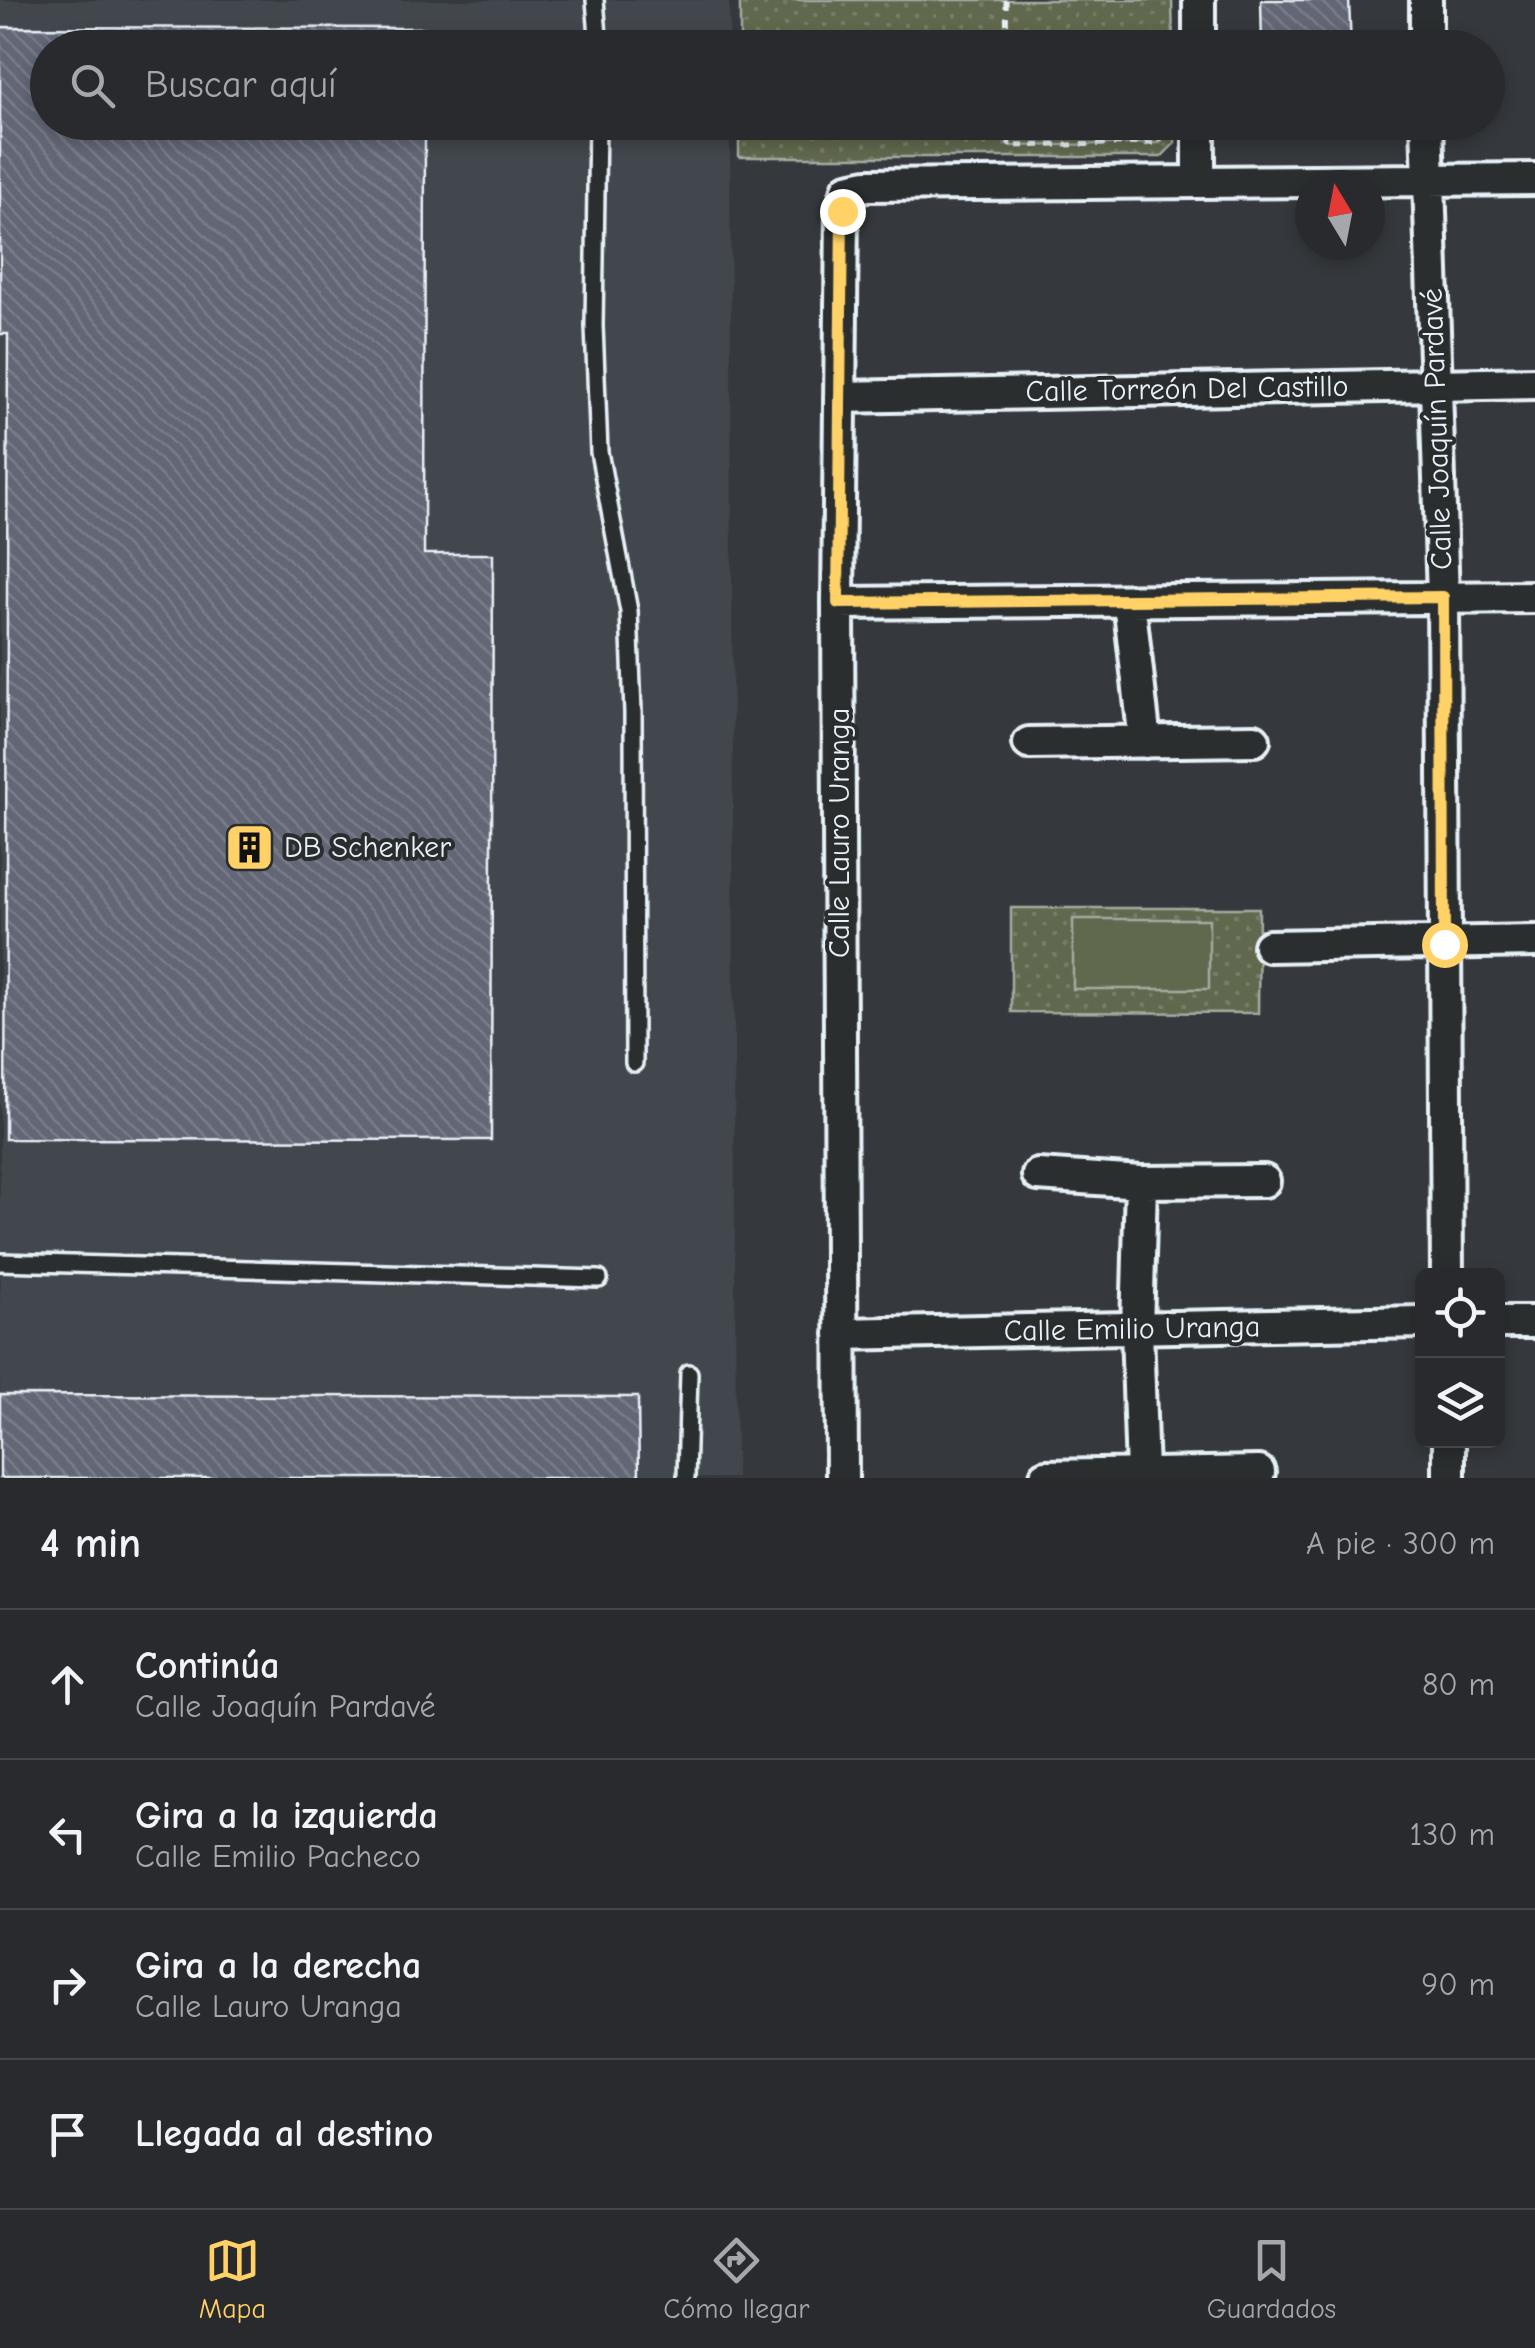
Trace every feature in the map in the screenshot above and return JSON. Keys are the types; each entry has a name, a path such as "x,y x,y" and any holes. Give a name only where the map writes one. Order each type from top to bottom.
{"street":[{"path":"1199,0 1199,30"},
{"path":"1426,0 1426,30"},
{"path":"1199,140 1199,181 1535,179"},
{"name":"Calle Joaquín Pardavé","path":"1427,140 1443,597 1447,1268"},
{"name":"Calle Lauro Uranga","path":"842,1478 838,603 842,211 848,189 867,184 1199,181"},
{"name":"Calle Torreón Del Castillo","path":"840,397 1535,383"},
{"path":"838,603 1535,597"},
{"path":"1130,601 1145,742"},
{"path":"1030,743 1254,740"},
{"path":"1269,946 1535,941"},
{"path":"1038,1176 1141,1182 1264,1181"},
{"path":"1141,1182 1137,1330 1142,1473"},
{"name":"Calle Emilio Uranga","path":"841,1334 1415,1322"},
{"path":"1505,1322 1535,1322"},
{"path":"1449,1448 1449,1478"},
{"path":"1046,1476 1259,1472"}],"lane":[{"path":"595,0 598,30"},
{"path":"597,140 594,326 599,452 628,611 633,712 634,1064"},
{"path":"0,1262 600,1279"},
{"path":"686,1478 689,1373"}],"path":[{"path":"1006,0 1007,30"},
{"path":"1009,140 1009,146 1160,140"}],"shaded area":[{"path":"0,0 729,0 730,30 30,30 30,140 730,140 736,1478 0,1478"}],"green space":[{"path":"740,0 1172,0 1173,30 740,30"},
{"path":"739,140 1175,140 1161,157 739,157"},
{"path":"1009,140 1160,140 1160,143 1009,146"},
{"path":"1011,908 1259,908 1258,1013 1011,1012"},
{"path":"1073,919 1209,919 1209,989 1073,989"}],"building":[{"path":"1261,0 1349,0 1350,30 1262,30"},
{"name":"DB Schenker","path":"0,27 426,28 30,30 30,140 425,140 424,554 493,554 491,1140 5,1139 8,334 0,334"},
{"path":"0,1395 638,1397 639,1478 0,1478"}],"place":[{"name":"DB Schenker","path":"249,847"}],"route":[{"path":"842,211 838,603 1443,597 1444,944"}]}
